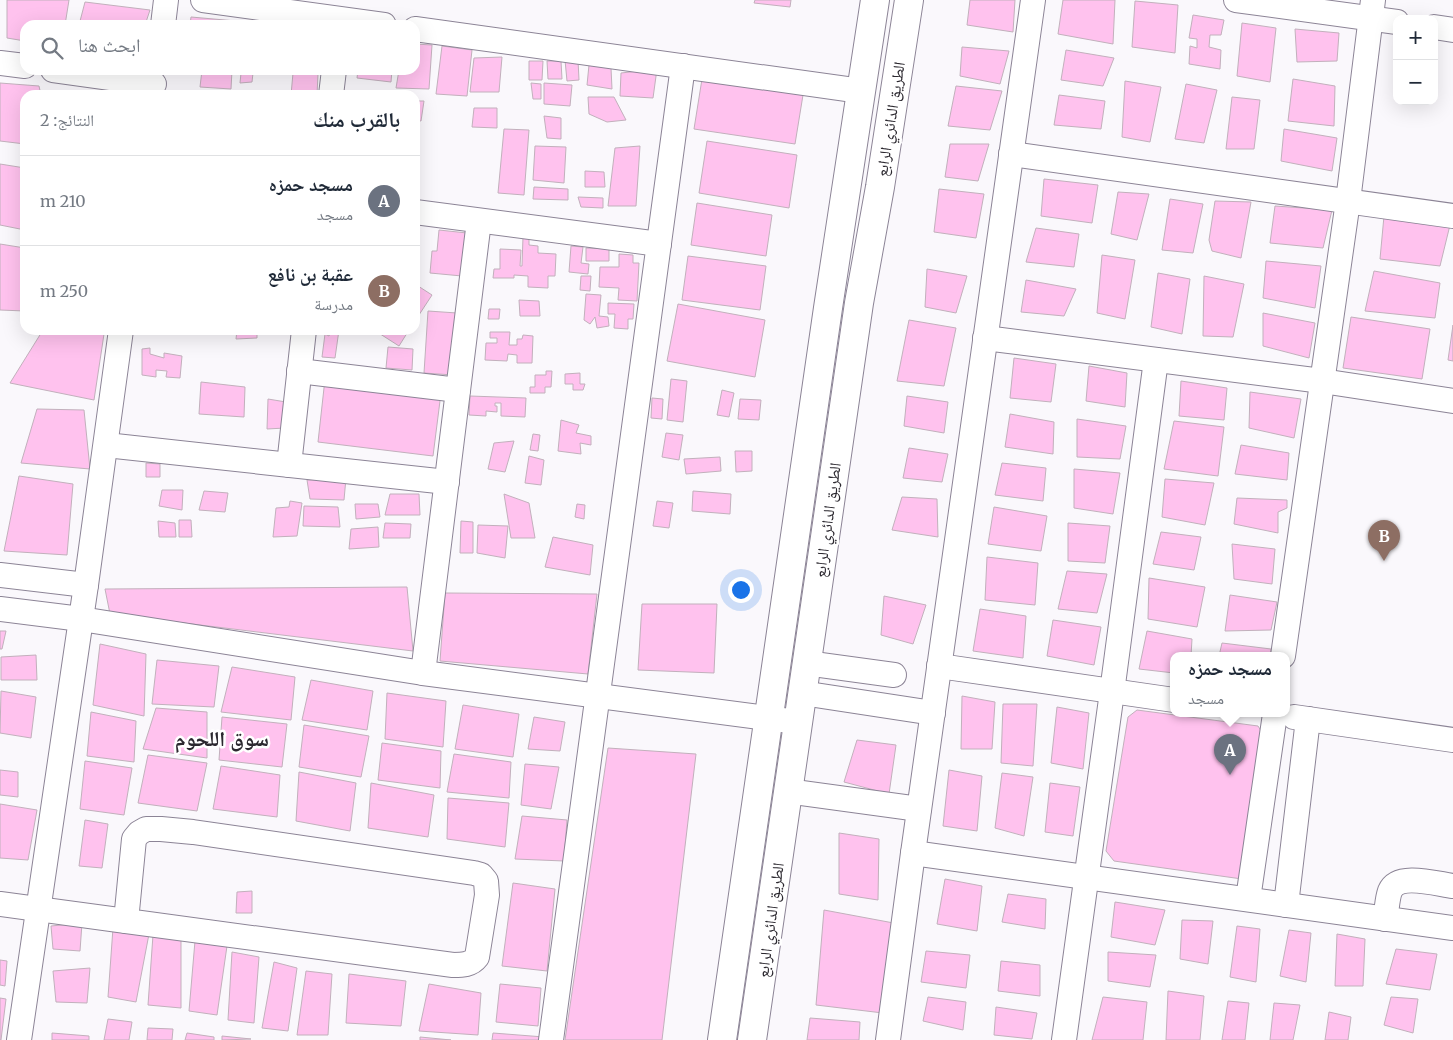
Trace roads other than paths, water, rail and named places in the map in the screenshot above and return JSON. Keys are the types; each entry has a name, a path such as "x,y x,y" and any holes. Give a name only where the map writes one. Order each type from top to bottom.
{"main road":[{"name":"الطريق الدائري الرابع","path":"722,1040 860,91 875,0"},
{"name":"الطريق الدائري الرابع","path":"752,1040 859,303 880,188 909,0"}],"street":[{"path":"164,20 166,0"},
{"path":"203,0 328,20"},
{"path":"888,1040 1032,0"},
{"path":"1236,0 1371,9 1393,20"},
{"path":"1284,652 1348,201 1371,9"},
{"path":"1438,28 1453,30"},
{"path":"420,30 860,91"},
{"path":"0,63 20,65"},
{"path":"551,1040 683,66"},
{"path":"92,75 155,83"},
{"path":"332,90 333,75"},
{"path":"1011,154 1453,216"},
{"path":"420,213 659,244"},
{"path":"423,673 478,221"},
{"path":"19,1040 81,620 120,335"},
{"path":"289,465 303,335"},
{"path":"985,338 1322,381 1453,400"},
{"path":"1064,1040 1156,360"},
{"path":"299,372 458,390"},
{"path":"106,444 446,482"},
{"path":"0,575 86,585"},
{"path":"0,609 423,673 797,722"},
{"path":"806,663 894,675"},
{"path":"939,666 1170,699"},
{"path":"802,692 932,713"},
{"path":"1290,716 1453,740"},
{"path":"1248,900 1275,717"},
{"path":"1286,905 1308,719"},
{"path":"787,791 919,809"},
{"path":"0,904 434,963 462,965 474,961 477,957 488,886 481,875 474,873 194,832 146,829 134,839 126,921"},
{"path":"913,853 1453,928"},
{"path":"1385,919 1390,892 1396,883 1411,880 1453,886"}],"place":[{"name":"عقبة بن نافع","path":"1384,561"},
{"name":"مسجد حمزه","path":"1230,775"}],"district":[{"name":"سوق اللحوم","path":"222,739"}]}
